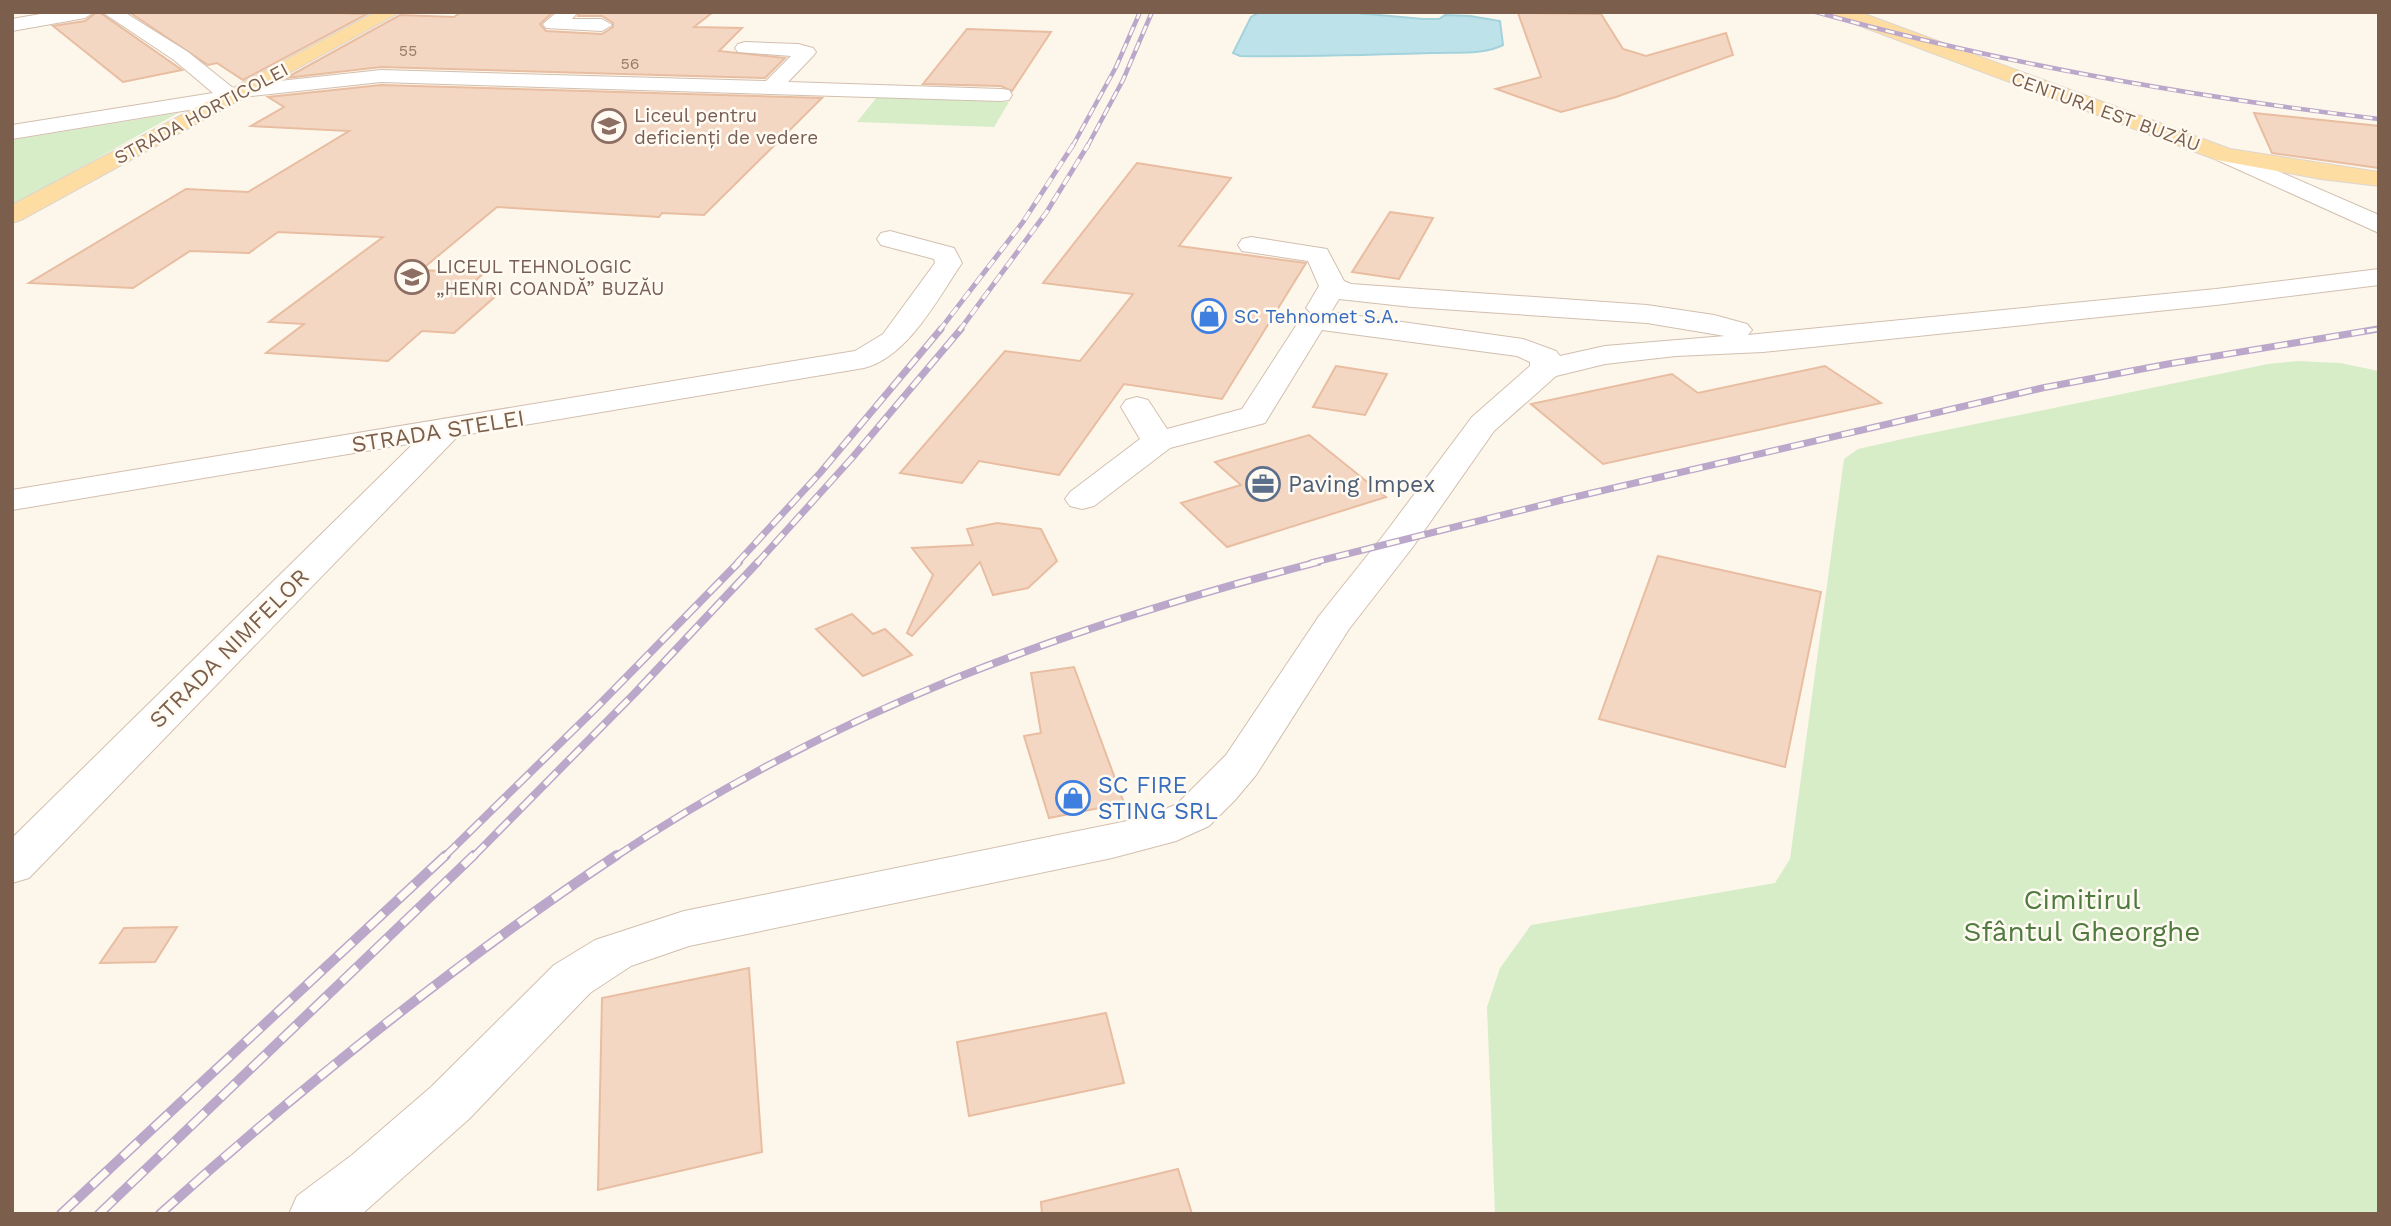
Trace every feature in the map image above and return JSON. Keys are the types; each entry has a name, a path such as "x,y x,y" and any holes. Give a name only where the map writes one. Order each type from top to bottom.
{"main road":[{"name":"STRADA HORTICOLEI","path":"12,215 391,12"},
{"name":"CENTURA EST BUZĂU","path":"1841,12 2225,155 2379,179"}],"street":[{"path":"12,24 85,12"},
{"path":"111,12 237,94"},
{"path":"569,12 552,24 603,25"},
{"path":"745,48 806,52 771,88"},
{"path":"12,132 237,94 381,76 1001,95"},
{"path":"2225,155 2379,225"},
{"name":"STRADA STELEI","path":"12,500 445,431 864,359 892,340 949,263 945,254 890,239"},
{"path":"1082,499 1158,441 1254,416 1326,305 1318,255 1251,245"},
{"path":"318,1214 372,1172 450,1103 572,979 613,953 684,929 1112,842 1160,830 1193,815 1241,765 1333,624 1399,540 1483,424 1545,369 1605,355 1676,347 1763,344 2216,297 2379,276"},
{"path":"1326,305 1647,314 1714,324 1748,333 1763,344"},
{"path":"1326,305 1523,348 1545,357 1545,369"},
{"path":"1137,407 1158,441"},
{"name":"STRADA NIMFELOR","path":"12,866 445,431"}],"green space":[{"path":"877,97 1009,102 994,127 857,122"},
{"path":"178,113 12,206 12,140"},
{"name":"Cimitirul Sfântul Gheorghe","path":"2298,361 2340,363 2379,371 2379,1214 1495,1214 1487,1007 1500,968 1531,925 1775,883 1790,859 1844,459 1858,449 1907,438 2268,364"}],"water":[{"path":"1260,12 1346,12 1423,19 1439,19 1445,15 1470,16 1500,21 1503,45 1479,52 1460,53 1240,56 1233,53 1251,17"}],"building":[{"path":"97,12 182,70 123,82 53,26 85,21"},
{"path":"129,12 367,14 243,80 217,63 208,65"},
{"path":"461,12 553,12 540,24 546,31 602,34 613,27 613,23 602,16 578,16 580,12 713,12 694,27 742,28 719,51 785,58 765,78 381,67 286,78 400,15 454,17"},
{"path":"1518,13 1601,14 1623,49 1646,56 1726,33 1733,55 1616,97 1561,112 1496,89 1541,77"},
{"path":"967,29 1051,32 1012,91 1001,86 923,84"},
{"path":"381,85 822,98 704,215 662,213 659,217 497,207 421,270 484,273 463,292 498,294 454,333 422,331 388,361 266,353 304,324 269,322 383,237 278,232 249,253 190,251 133,288 29,283 186,189 248,192 349,131 251,126 284,107 268,97"},
{"path":"2254,113 2379,126 2379,168 2272,153"},
{"path":"1137,163 1231,178 1179,246 1306,263 1222,399 1124,384 1059,475 979,461 962,483 900,473 1005,351 1080,361 1133,294 1043,283"},
{"path":"1390,212 1433,218 1399,279 1352,272"},
{"path":"1336,366 1387,374 1365,415 1313,407"},
{"path":"1825,366 1881,403 1603,464 1531,404 1672,374 1698,393"},
{"path":"1309,435 1386,497 1227,547 1181,503 1241,485 1215,462"},
{"path":"997,523 1041,529 1057,561 1028,588 993,595 980,562 912,636 907,633 933,575 912,548 973,545 967,529"},
{"path":"1658,556 1821,592 1785,767 1599,719"},
{"path":"852,614 873,634 885,629 912,655 863,676 816,629"},
{"path":"1074,667 1124,803 1049,818 1024,736 1041,733 1031,673"},
{"path":"177,927 155,962 100,963 124,928"},
{"path":"749,968 762,1152 598,1190 602,998"},
{"path":"1106,1013 1124,1083 969,1116 957,1042"},
{"path":"1178,1169 1192,1214 1042,1214 1041,1202"}],"railway":[{"path":"1072,147 1116,67 1140,12"},
{"path":"1087,147 1123,80 1152,12"},
{"path":"1816,12 1885,31 2025,63 2166,89 2379,119"},
{"path":"939,331 1023,222 1073,145"},
{"path":"959,331 1046,213 1088,145"},
{"path":"737,563 820,473 941,329"},
{"path":"757,563 852,458 961,329"},
{"path":"1311,563 1562,500 2042,388 2378,329"},
{"path":"2367,331 2379,329"},
{"path":"444,857 595,709 739,562"},
{"path":"473,857 634,694 758,562"},
{"path":"615,857 698,805 782,758 867,716 953,679 1132,615 1318,562"},
{"path":"61,1214 446,855"},
{"path":"99,1214 474,855"},
{"path":"160,1214 270,1118 382,1026 498,938 617,855"}],"place":[{"name":"Liceul pentru deficienți de vedere","path":"609,126"},
{"name":"LICEUL TEHNOLOGIC „HENRI COANDĂ” BUZĂU","path":"412,277"},
{"name":"SC Tehnomet S.A.","path":"1209,316"},
{"name":"Paving Impex","path":"1263,484"},
{"name":"SC FIRE STING SRL","path":"1073,798"}]}
